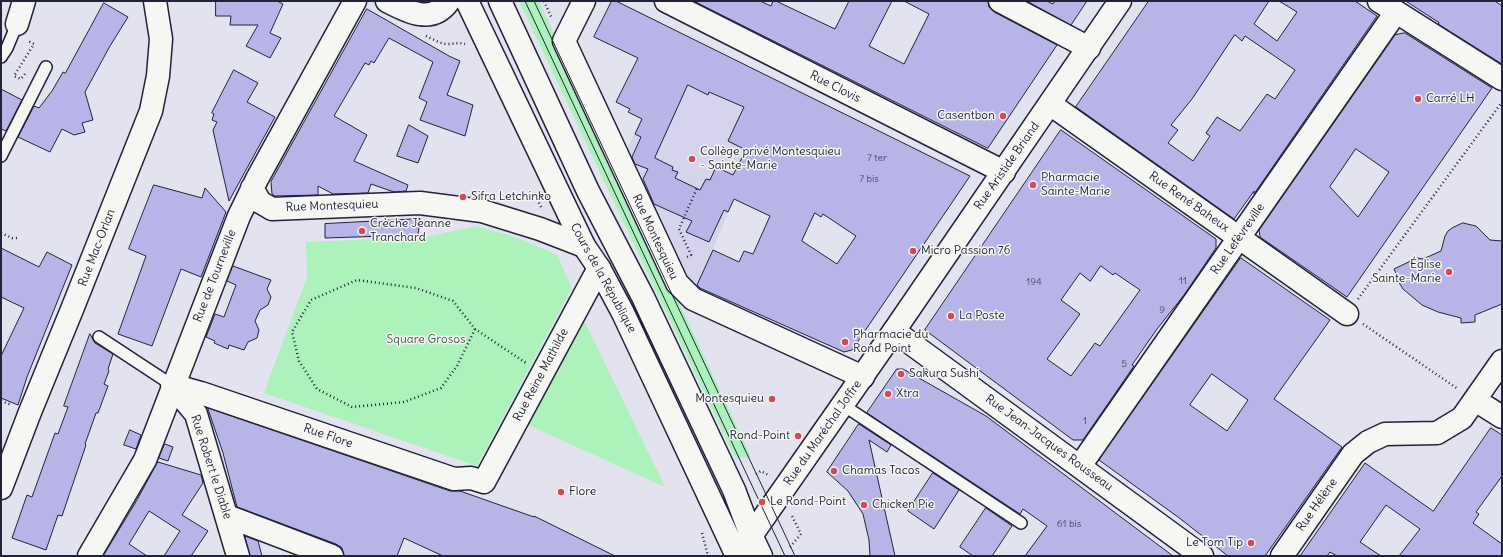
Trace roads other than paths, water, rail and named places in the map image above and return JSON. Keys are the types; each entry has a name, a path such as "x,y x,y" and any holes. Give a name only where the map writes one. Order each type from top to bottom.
{"street":[{"path":"17,24 24,1"},
{"name":"Rue Mac-Orlan","path":"1,488 151,111 158,76 161,39 155,1"},
{"name":"Rue de Tourneville","path":"89,556 145,460 172,385 239,216 252,188 355,1"},
{"path":"387,1 411,13 424,15 435,13 449,1"},
{"name":"Cours de la République","path":"467,1 584,246 599,268 637,342 737,556"},
{"name":"Cours de la République","path":"500,1 588,191 643,297 734,490 761,556"},
{"name":"Rue Montesquieu","path":"584,1 564,41 677,283 693,299 862,377"},
{"name":"Rue Clovis","path":"666,1 1004,172"},
{"path":"1000,1 1089,48"},
{"name":"Rue Aristide Briand","path":"894,331 1120,1"},
{"path":"1388,7 1502,79"},
{"name":"Rue Lefèvreville","path":"1080,466 1239,237 1388,7"},
{"name":"Rue René Baheux","path":"1050,104 1348,314"},
{"name":"Rue Montesquieu","path":"252,188 260,202 272,209 420,203 482,211 554,234 584,246"},
{"name":"Rue Reine Mathilde","path":"484,482 599,268"},
{"name":"Rue du Maréchal Joffre","path":"737,556 894,331"},
{"name":"Rue Jean-Jacques Rousseau","path":"894,331 1202,556"},
{"name":"Rue Hélène","path":"1282,556 1353,454 1368,442 1385,434 1437,433 1462,418 1502,361"},
{"name":"Rue Flore","path":"172,385 201,393 454,479 471,478 484,482"},
{"name":"Rue Robert le Diable","path":"172,385 196,414 238,556"},
{"path":"1475,400 1502,417"},
{"path":"227,516 332,556"}],"lane":[{"path":"1,58 17,24"},
{"path":"1,156 46,67"},
{"path":"100,336 172,385"},
{"path":"843,405 1021,523"}],"tram line":[{"path":"525,1 785,556"},
{"path":"534,1 795,556"}],"place":[{"name":"Carré LH","path":"1418,99"},
{"name":"Casentbon","path":"1003,116"},
{"name":"Collège privé Montesquieu - Sainte-Marie","path":"692,159"},
{"name":"Pharmacie Sainte-Marie","path":"1033,185"},
{"name":"Sifra Letchinko","path":"463,197"},
{"name":"Crèche Jeanne Tranchard","path":"362,231"},
{"name":"Micro Passion 76","path":"913,251"},
{"name":"Église Sainte-Marie","path":"1449,272"},
{"name":"La Poste","path":"951,316"},
{"name":"Pharmacie du Rond Point","path":"845,342"},
{"name":"Sakura Sushi","path":"901,374"},
{"name":"Xtra","path":"888,394"},
{"name":"Montesquieu","path":"772,399"},
{"name":"Rond-Point","path":"798,436"},
{"name":"Chamas Tacos","path":"834,471"},
{"name":"Flore","path":"561,492"},
{"name":"Le Rond-Point","path":"762,502"},
{"name":"Chicken Pie","path":"864,505"},
{"name":"Le Tom Tip","path":"1251,543"}],"park label":[{"name":"Square Grosos","path":"426,340"}]}
